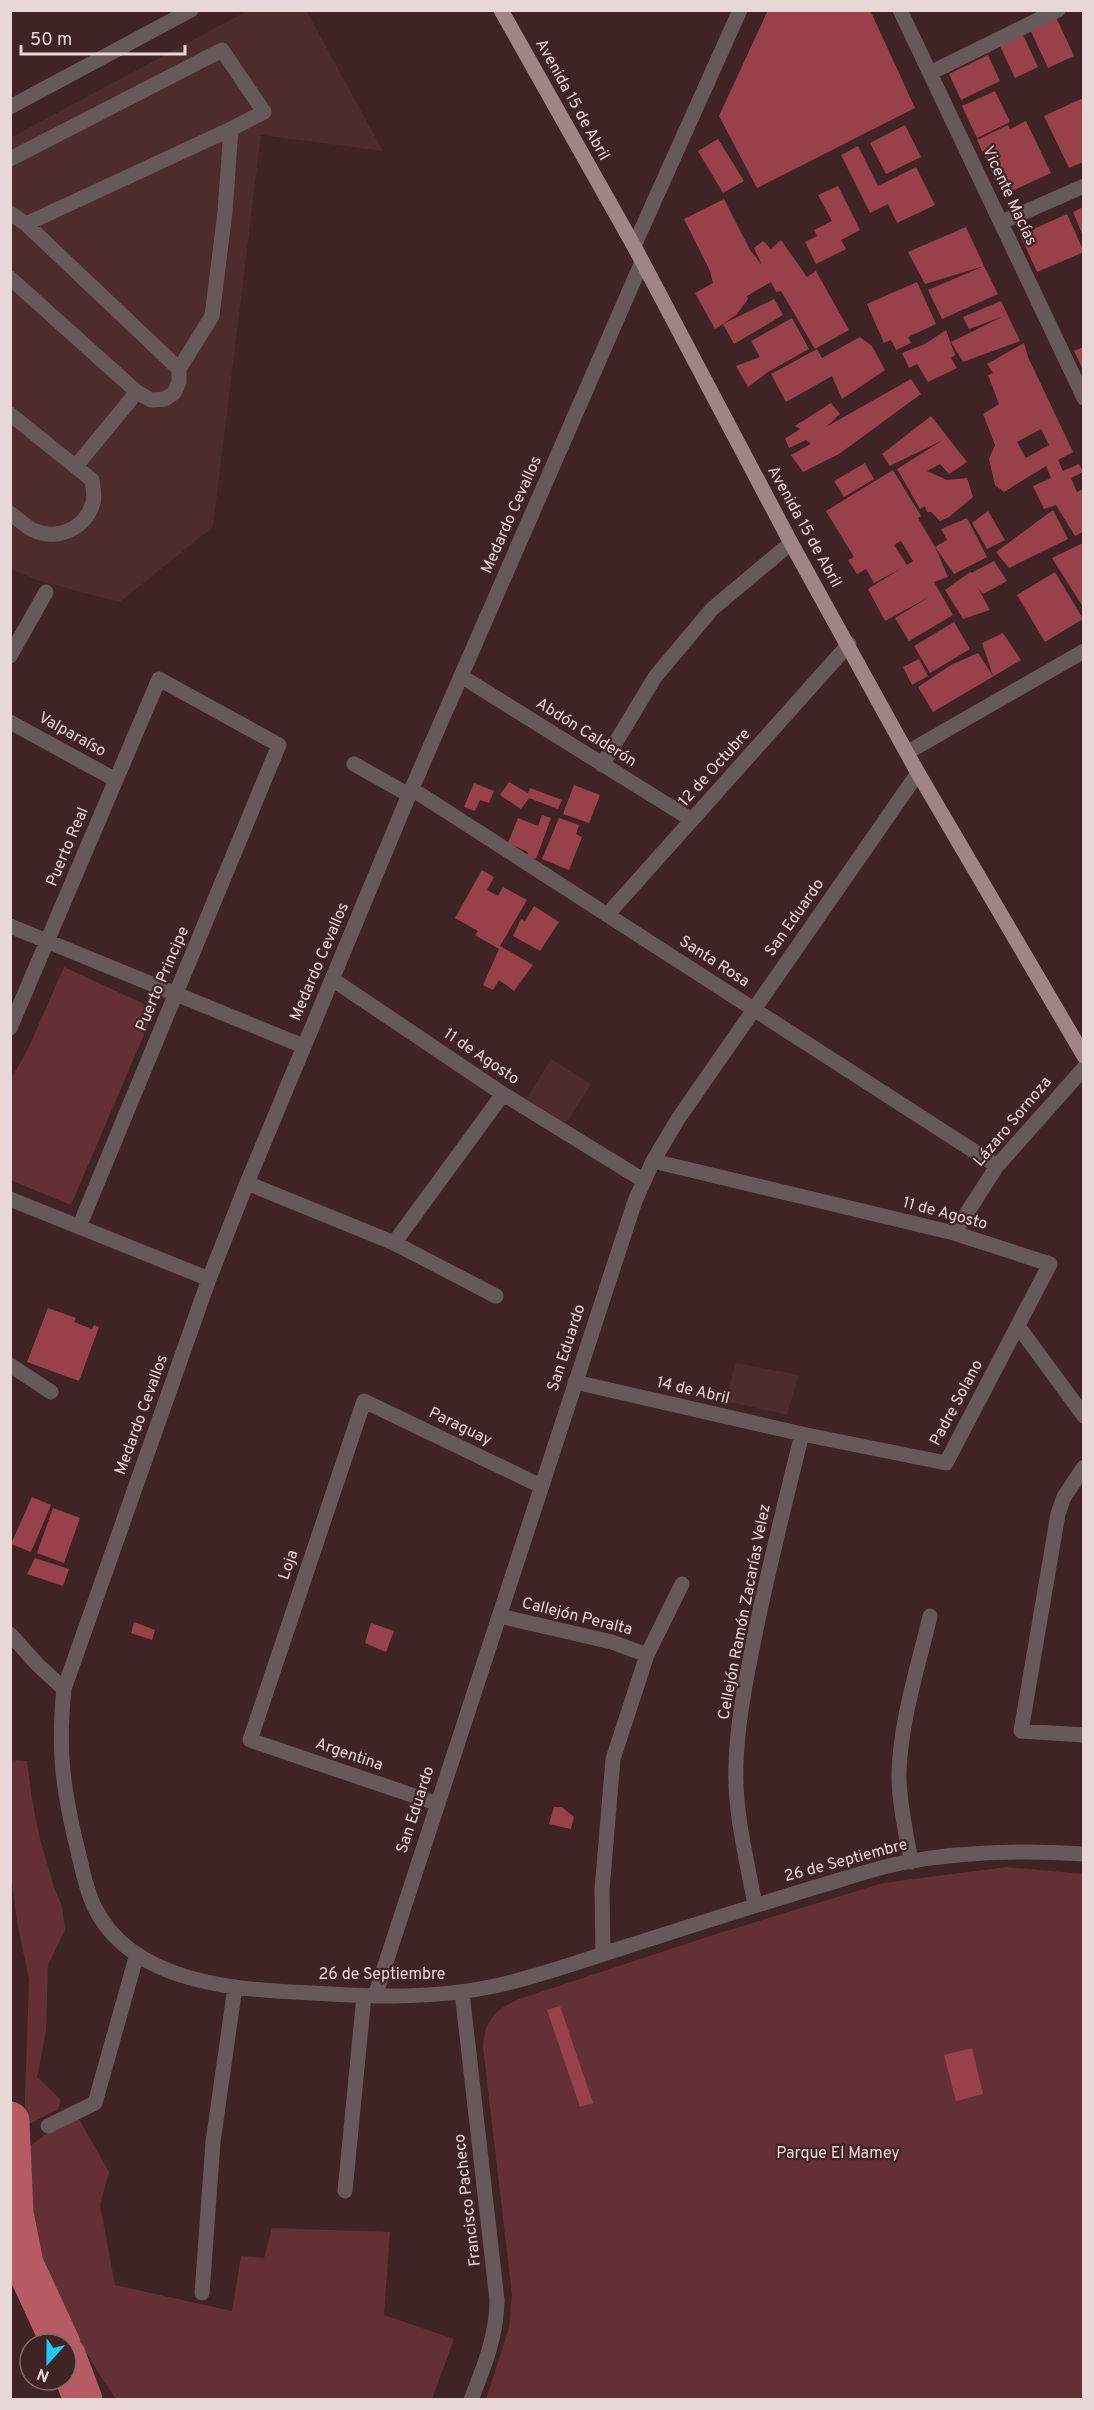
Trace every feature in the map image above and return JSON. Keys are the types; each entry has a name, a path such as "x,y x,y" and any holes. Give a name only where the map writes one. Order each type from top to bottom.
{"main road":[{"name":"Avenida 15 de Abril","path":"501,10 634,246 791,543 918,772 1083,1056"}],"street":[{"path":"10,107 191,10"},
{"path":"634,246 740,10"},
{"name":"Vicente Macías","path":"900,10 1002,222 1083,398"},
{"path":"930,73 1059,10"},
{"path":"10,159 222,50 264,112 26,224"},
{"path":"10,278 137,392 151,400 165,399 174,393 180,382 179,369 212,316 225,212 231,129"},
{"path":"1002,222 1083,186"},
{"path":"10,213 26,224 179,369"},
{"name":"Medardo Cevallos","path":"64,1689 209,1279 247,1184 410,792 642,262"},
{"path":"76,466 137,392"},
{"path":"10,414 92,480 94,502 83,521 68,532 51,534 33,530 10,513"},
{"path":"602,765 655,677 712,609 791,543"},
{"path":"10,656 46,592"},
{"name":"12 de Octubre","path":"608,915 849,644"},
{"path":"908,752 1083,651"},
{"name":"Abdón Calderón","path":"461,676 692,820"},
{"name":"Puerto Real","path":"10,1028 159,679 279,745"},
{"name":"Valparaíso","path":"10,722 116,780"},
{"name":"Puerto Principe","path":"79,1227 279,745"},
{"name":"Santa Rosa","path":"354,764 410,792 608,915 997,1166"},
{"name":"San Eduardo","path":"345,2192 370,1996 438,1804 643,1179 678,1119 918,772"},
{"path":"10,926 303,1046"},
{"name":"11 de Agosto","path":"332,979 503,1094 643,1179"},
{"name":"Lázaro Sornoza","path":"954,1233 997,1166 1083,1068"},
{"path":"394,1243 503,1094"},
{"name":"11 de Agosto","path":"653,1161 954,1233 1050,1264 1018,1326"},
{"path":"247,1184 394,1243 496,1296"},
{"path":"10,1199 209,1279"},
{"path":"1018,1326 1083,1416"},
{"name":"Padre Solano","path":"802,1434 946,1463 1018,1326"},
{"path":"10,1365 51,1392"},
{"name":"14 de Abril","path":"575,1382 802,1434"},
{"name":"Paraguay","path":"364,1401 542,1486"},
{"name":"Loja","path":"250,1740 364,1401"},
{"name":"Cellejón Ramón Zacarías Velez","path":"755,1905 739,1812 736,1765 738,1734 744,1687 768,1570 802,1434"},
{"path":"1083,1467 1064,1497 1058,1514 1021,1731 1083,1735"},
{"path":"603,1954 602,1890 613,1759 647,1655 682,1584"},
{"name":"Callejón Peralta","path":"499,1616 612,1642 647,1655"},
{"path":"911,1862 902,1803 901,1752 904,1728 930,1616"},
{"path":"10,1634 64,1689"},
{"name":"26 de Septiembre","path":"64,1689 60,1750 62,1773 86,1884 102,1920 136,1953 182,1974 235,1987 370,1996 412,1996 462,1992 526,1978 755,1905 911,1862 951,1854 1002,1851 1083,1854"},
{"name":"Argentina","path":"250,1740 438,1804"},
{"path":"48,2126 95,2103 136,1953"},
{"path":"202,2293 213,2142 235,1987"},
{"name":"Francisco Pacheco","path":"462,1992 497,2300 493,2339 471,2400"}],"shaded area":[{"path":"306,10 383,151 261,135 213,527 120,602 39,581 11,569 10,138 247,11"},
{"path":"551,1059 591,1084 566,1123 526,1099"},
{"path":"736,1363 799,1375 787,1415 725,1401"}],"green space":[{"path":"64,967 155,1009 71,1205 10,1180 11,1079 28,1049"},
{"path":"11,1760 27,1761 40,1839 62,1906 65,1930 48,1965 46,2032 37,2077 61,2100 58,2109 24,2127 29,1979 17,1922 11,1874"},
{"name":"Parque El Mamey","path":"1007,1867 1083,1874 1083,2399 486,2399 509,2328 512,2295 483,2047 486,2030 493,2017 504,2007 519,1999 713,1935 883,1883"},
{"path":"75,2112 109,2172 100,2205 115,2285 232,2311 241,2256 264,2258 272,2228 390,2232 384,2315 454,2339 432,2399 116,2399 78,2338 78,2332 75,2332 66,2315 46,2269 33,2224 25,2150"}],"building":[{"path":"768,10 870,10 915,108 757,188 719,116"},
{"path":"1054,13 1074,56 1048,68 1028,25"},
{"path":"1023,35 1038,67 1015,78 1000,46"},
{"path":"988,55 1000,81 961,100 949,74"},
{"path":"995,91 1010,122 977,138 962,106"},
{"path":"1083,98 1083,162 1069,168 1044,116"},
{"path":"1026,121 1051,173 1003,195 977,140 1008,125 1010,129"},
{"path":"905,125 921,157 886,174 870,143"},
{"path":"718,139 744,181 723,193 698,151"},
{"path":"858,146 878,186 916,167 935,205 897,223 888,204 870,213 841,155"},
{"path":"838,186 860,230 841,240 846,249 816,264 805,242 817,236 814,230 832,221 818,195"},
{"path":"724,199 750,250 762,265 754,248 763,241 771,249 781,240 807,277 816,271 849,330 815,349 781,291 776,292 771,282 747,296 748,299 737,314 715,329 695,293 713,283 710,271 684,219"},
{"path":"1083,207 1083,236 1073,212"},
{"path":"1067,214 1084,252 1037,272 1020,235"},
{"path":"966,227 984,266 925,284 908,252"},
{"path":"984,266 998,294 942,319 928,290"},
{"path":"917,282 936,324 908,337 911,343 896,350 891,340 884,343 867,304"},
{"path":"774,299 783,315 734,344 723,324"},
{"path":"1001,301 1020,341 963,362 951,342 1004,316 969,329 963,317"},
{"path":"792,318 809,349 768,372 748,387 736,366 760,357 751,341"},
{"path":"946,330 955,355 951,358 957,368 928,382 917,364 909,368 902,353 925,344"},
{"path":"860,337 872,346 885,370 842,399 832,376 786,402 771,374 817,349 822,358"},
{"path":"1024,343 1028,357 1073,452 1058,460 1063,471 1079,464 1083,472 1071,478 1077,492 1083,489 1083,532 1075,536 1056,505 1044,509 1033,486 1051,478 1046,466 1004,492 995,485 989,459 995,445 983,414 999,404 988,375 993,373 987,364","holes":["1041,429 1049,445 1026,458 1017,442"]},
{"path":"1083,347 1083,370 1074,351"},
{"path":"911,379 921,394 839,454 803,472 791,455 811,444 806,440 789,448 785,439 800,429 795,426 831,403 840,414 826,427"},
{"path":"931,416 967,462 949,474 940,464 927,471 947,480 967,478 973,497 949,517 940,521 931,512 927,512 925,506 920,509 897,469 943,440 890,466 882,454"},
{"path":"865,463 874,479 844,497 834,481"},
{"path":"893,470 921,516 918,518 935,547 948,577 934,582 953,615 909,641 895,618 929,597 885,621 868,589 902,568 874,583 866,569 857,574 848,560 854,557 826,511","holes":["901,541 913,561 907,565 894,545"]},
{"path":"1053,510 1068,539 1009,568 996,552"},
{"path":"988,511 1005,540 987,549 972,523"},
{"path":"967,518 987,557 954,574 935,547 947,540 941,529"},
{"path":"1083,543 1083,607 1052,558"},
{"path":"994,561 1007,581 983,594 978,588 990,610 963,619 945,590 970,572"},
{"path":"1055,572 1083,619 1045,642 1017,595"},
{"path":"954,622 970,649 930,673 914,646"},
{"path":"1003,633 1021,660 933,712 918,687 951,665 978,653 993,676 982,643"},
{"path":"919,659 928,676 912,685 903,667"},
{"path":"509,782 528,793 530,788 562,800 558,809 529,798 521,809 500,795"},
{"path":"474,783 494,791 489,803 480,800 475,811 464,807"},
{"path":"574,785 600,795 589,823 563,814"},
{"path":"542,815 551,818 536,859 527,856 528,852 508,843 518,818 538,826"},
{"path":"559,818 579,825 576,834 582,837 569,870 542,859"},
{"path":"482,870 494,877 487,890 498,896 503,887 527,900 500,946 533,965 514,991 499,980 493,990 483,985 499,949 475,935 478,931 455,918"},
{"path":"534,906 559,922 540,951 513,936 521,919 525,921"},
{"path":"48,1308 76,1318 74,1322 92,1329 94,1325 99,1327 79,1381 27,1362"},
{"path":"32,1497 51,1505 31,1552 11,1544"},
{"path":"53,1508 80,1518 64,1563 37,1553"},
{"path":"35,1558 69,1569 63,1586 27,1574"},
{"path":"134,1622 155,1630 152,1640 131,1633"},
{"path":"371,1623 394,1631 386,1652 365,1643"},
{"path":"554,1807 562,1807 574,1817 571,1829 549,1824"},
{"path":"560,2006 593,2103 580,2107 547,2010"},
{"path":"972,2048 983,2094 956,2101 944,2055"}],"waterway":[{"path":"10,2121 14,2213 24,2264 55,2332"},
{"path":"78,2387 83,2400"}]}
